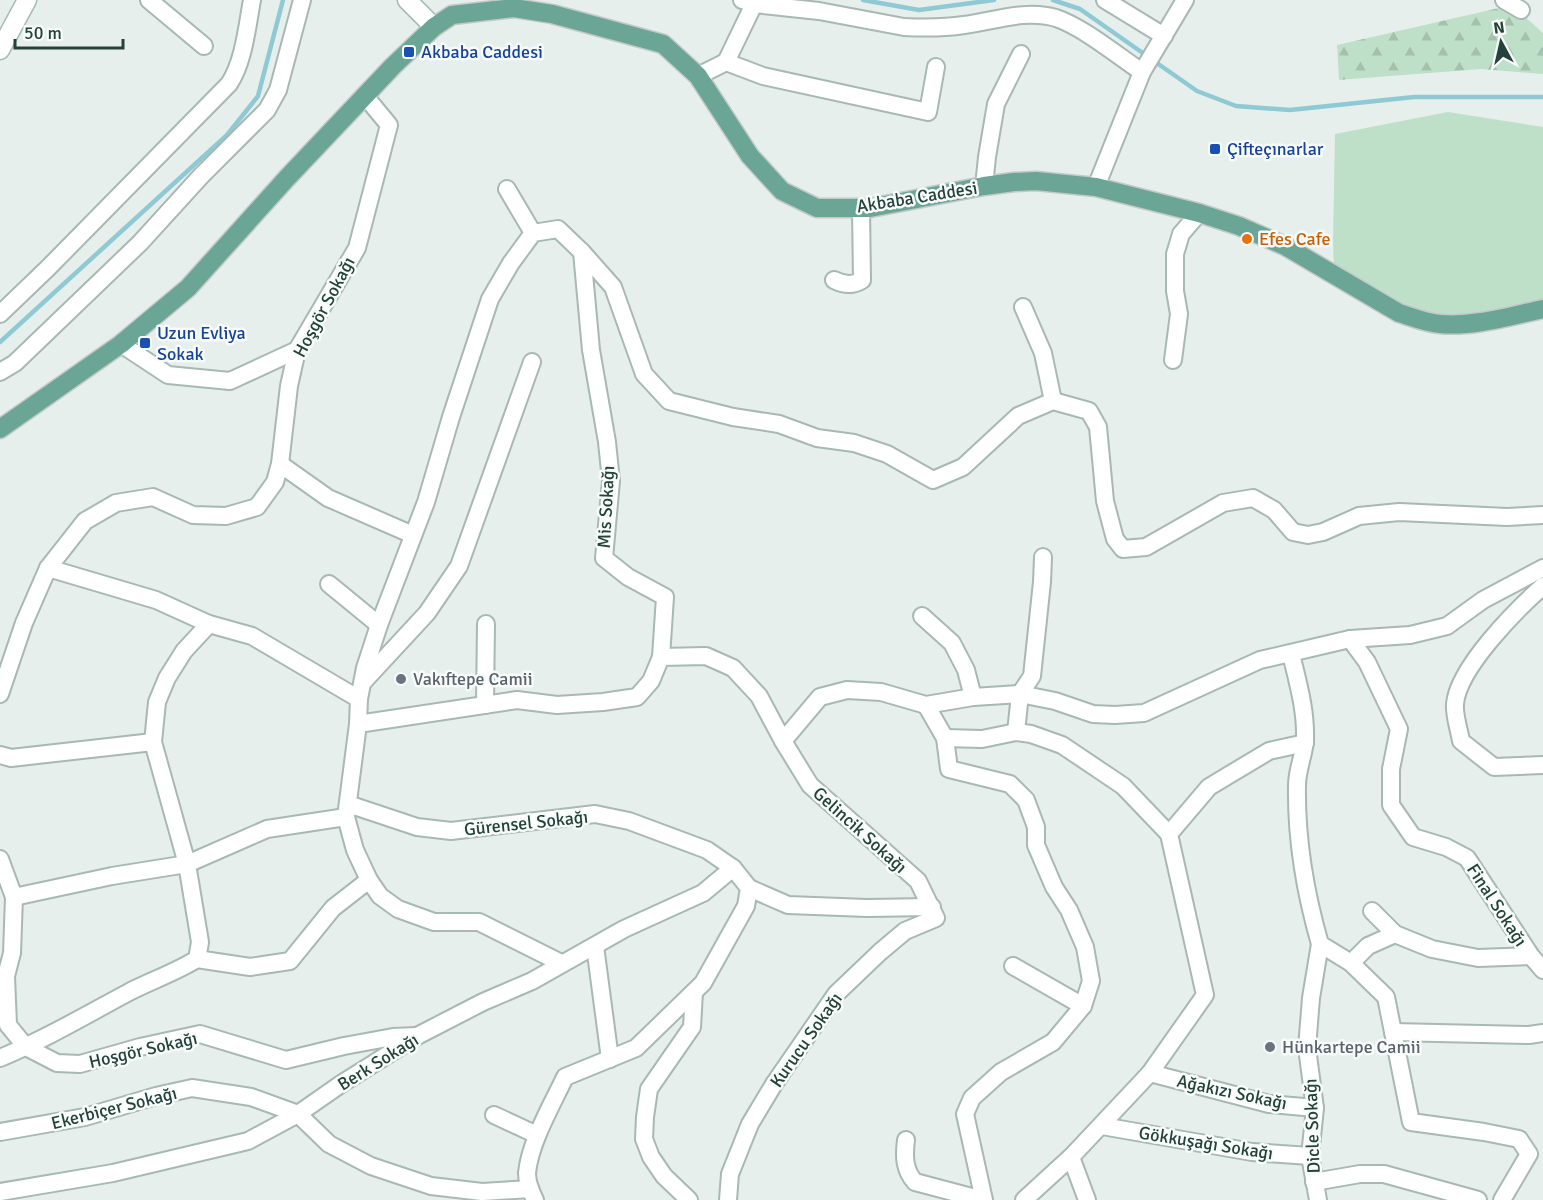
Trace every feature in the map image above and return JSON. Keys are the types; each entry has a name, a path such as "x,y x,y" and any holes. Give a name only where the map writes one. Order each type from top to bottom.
{"main road":[{"name":"Akbaba Caddesi","path":"0,429 121,344 188,288 287,178 434,27 452,15 514,8 552,15 663,44 698,76 750,156 782,191 817,208 870,208 984,186 1036,181 1096,187 1199,213 1239,226 1285,246 1399,313 1419,319 1439,324 1470,323 1543,309"}],"street":[{"path":"0,50 27,0"},
{"path":"149,0 204,46"},
{"path":"0,314 228,84 234,76 239,59 252,0"},
{"path":"0,372 15,363 140,243 201,176 267,110 278,90 302,0"},
{"path":"407,0 434,27"},
{"path":"1106,0 1164,37"},
{"path":"1096,187 1144,69 1185,0"},
{"path":"1504,0 1521,10"},
{"path":"698,76 726,62 752,1 921,28 953,27 1022,15 1044,16 1073,26 1144,69"},
{"path":"984,186 996,104 1021,54"},
{"path":"726,62 763,76 928,112 936,67"},
{"name":"Hoşgör Sokağı","path":"0,694 24,623 48,568 85,521 116,503 153,497 193,515 226,516 257,507 275,482 280,464 289,386 297,350 357,248 389,125 365,96"},
{"path":"507,189 533,233"},
{"path":"834,280 844,285 862,280 861,208"},
{"path":"1173,360 1179,314 1175,291 1175,254 1181,234 1199,213"},
{"path":"561,963 479,922 434,922 398,909 380,896 369,880 355,850 347,811 360,692 379,625 426,502 490,299 511,263 533,233 558,229 613,287 644,374 669,401 733,417 779,424 817,438 854,442 887,454 933,480 963,467 1018,416 1053,401 1089,411 1098,427 1105,501 1114,538 1123,549 1146,547 1222,503 1253,498 1274,510 1293,532 1308,535 1323,532 1359,516 1399,512 1507,518 1543,515"},
{"name":"Mis Sokağı","path":"582,252 591,350 607,442 611,481 604,558 628,577 665,597 662,657"},
{"path":"1023,307 1043,354 1053,401"},
{"path":"121,344 168,375 230,381 297,350"},
{"path":"360,692 427,613 459,566 532,362"},
{"path":"280,464 328,498 413,535"},
{"path":"1016,732 1020,694 1032,676 1043,557"},
{"path":"48,568 156,600 209,624 252,636 360,692"},
{"path":"783,741 820,697 847,690 881,692 926,705 973,697 1020,694 1055,701 1093,714 1144,713 1260,660 1350,639 1410,635 1447,626 1483,600 1543,568"},
{"path":"329,584 379,625"},
{"path":"1543,586 1516,610 1480,654 1459,685 1455,705 1461,741 1494,767 1543,765"},
{"path":"922,616 952,644 966,670 973,697"},
{"path":"197,959 200,942 187,864 153,742 157,702 167,678 184,651 209,624"},
{"path":"485,705 486,624"},
{"name":"Final Sokağı","path":"1350,639 1367,662 1400,729 1392,769 1391,805 1413,837 1446,847 1467,858 1531,957 1543,970"},
{"path":"1291,654 1305,714 1305,743 1297,782 1298,833 1307,898 1320,944 1351,963 1386,997 1411,1122 1519,1139 1529,1154 1502,1200"},
{"name":"Gelincik Sokağı","path":"662,657 706,656 733,668 759,696 810,785 918,881 934,913"},
{"path":"358,724 517,700 557,705 637,697 651,681 662,657"},
{"path":"906,1140 904,1156 909,1176 915,1182 983,1200 965,1114 972,1098 1001,1072 1053,1042 1083,1006 1091,981 1084,947 1069,910 1054,887 1036,845 1036,826 1026,800 1010,784 949,769 945,738 926,705"},
{"path":"945,738 982,739 1016,732 1030,734 1062,745 1123,786 1168,834 1205,995 1150,1073 1102,1126 1024,1200"},
{"path":"0,755 10,758 153,742"},
{"path":"1168,834 1209,788 1269,751 1305,743"},
{"name":"Gürensel Sokağı","path":"14,897 112,876 187,864 267,829 347,811 417,827 451,831 595,814 629,820 707,850 733,868 749,888"},
{"name":"Hoşgör Sokağı","path":"0,859 14,897 12,953 3,977 9,1025 26,1047 57,1063 80,1064 140,1047 200,1034 286,1060 344,1046 419,1035"},
{"name":"Berk Sokağı","path":"0,1192 113,1173 248,1141 298,1114 419,1035 483,1002 532,981 624,928 703,893 733,868"},
{"path":"0,1058 26,1047 197,959 250,967 290,961 333,908 369,880"},
{"path":"298,1114 329,1144 370,1166 431,1186 482,1192 532,1194 527,1174 537,1135 565,1077 636,1048 694,992 703,982 746,906 749,888 788,905 934,913"},
{"path":"1372,911 1395,934 1432,948 1478,958 1531,957"},
{"name":"Kurucu Sokağı","path":"728,1200 730,1174 750,1124 774,1084 836,994 905,931 934,913"},
{"path":"1351,963 1368,946 1395,934"},
{"name":"Dicle Sokağı","path":"1318,1200 1310,1156 1315,1108 1308,1048 1311,998 1320,944"},
{"path":"595,946 610,1059"},
{"path":"1012,966 1083,1006"},
{"path":"689,1200 664,1176 651,1157 645,1139 645,1117 649,1089 692,1027 694,992"},
{"path":"1393,1032 1529,1035 1543,1033"},
{"name":"Ağakızı Sokağı","path":"1150,1073 1269,1104 1315,1108"},
{"name":"Ekerbiçer Sokağı","path":"0,1132 85,1118 156,1096 192,1088 251,1097 298,1114"},
{"path":"494,1115 537,1135"},
{"name":"Gökkuşağı Sokağı","path":"1102,1126 1252,1152 1310,1156"},
{"path":"1071,1157 1088,1200"},
{"path":"1314,1182 1360,1174 1384,1174 1478,1200"}],"green space":[{"path":"1512,5 1543,33 1543,74 1481,69 1339,80 1337,45"},
{"path":"1448,112 1543,127 1543,300 1460,318 1408,310 1334,266 1335,134"}],"waterway":[{"path":"0,342 227,135 258,96 283,0"},
{"path":"863,0 919,10 994,0"},
{"path":"1053,0 1080,9 1147,56"},
{"path":"1154,61 1197,91 1236,106 1290,110 1414,97 1543,97"}],"place":[{"name":"Akbaba Caddesi","path":"409,52"},
{"name":"Çifteçınarlar","path":"1215,149"},
{"name":"Efes Cafe","path":"1247,239"},
{"name":"Uzun Evliya Sokak","path":"145,343"},
{"name":"Vakıftepe Camii","path":"401,679"},
{"name":"Hünkartepe Camii","path":"1270,1047"}]}
